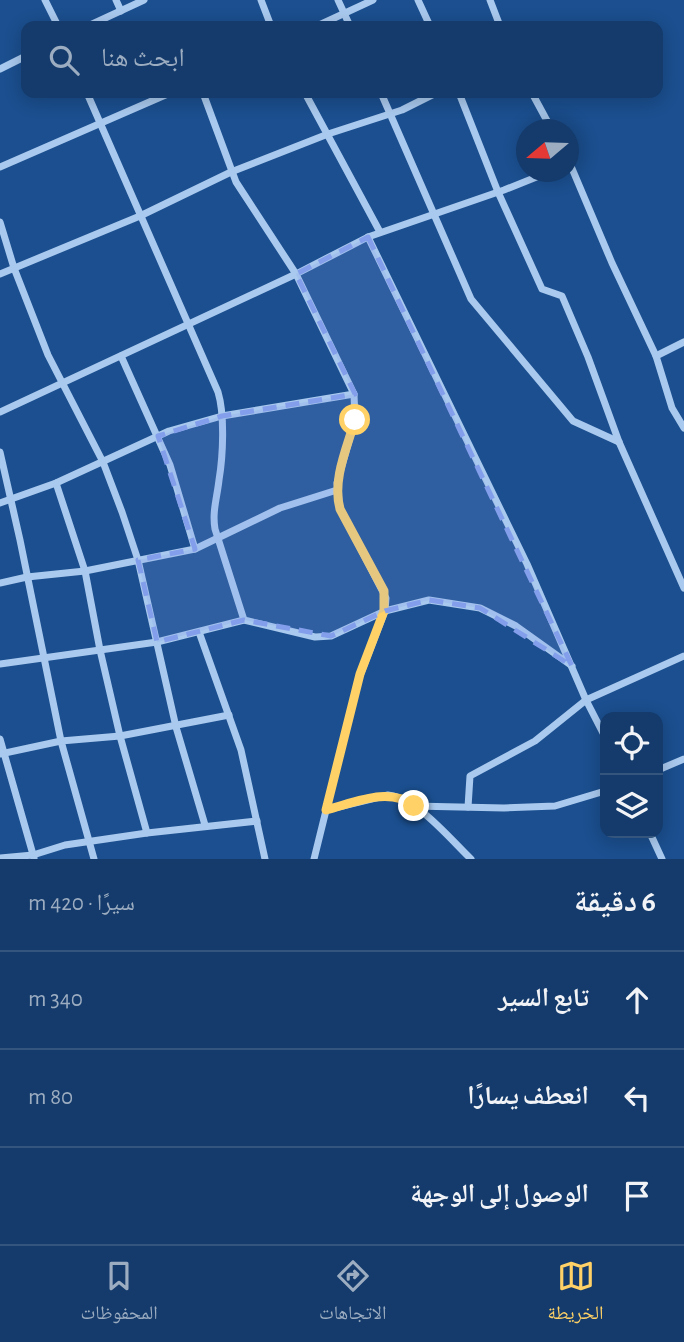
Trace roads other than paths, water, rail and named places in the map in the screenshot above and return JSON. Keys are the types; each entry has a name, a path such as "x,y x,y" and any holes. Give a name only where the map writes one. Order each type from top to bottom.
{"street":[{"path":"46,0 56,21"},
{"path":"116,0 121,11"},
{"path":"99,21 144,0"},
{"path":"261,0 269,21"},
{"path":"338,0 348,21"},
{"path":"329,21 373,0"},
{"path":"418,0 428,21"},
{"path":"490,0 498,21"},
{"path":"0,69 21,58"},
{"path":"89,98 218,392 222,416 220,478 212,514 244,620"},
{"path":"0,167 159,98"},
{"path":"206,98 231,172 296,274 354,394 355,420 337,490 340,509 384,591 384,611 360,674 314,859"},
{"path":"308,98 380,232"},
{"path":"383,98 471,299 573,421 619,442"},
{"path":"0,274 140,216 231,172 328,134 391,114 425,98"},
{"path":"461,98 498,192 542,289 562,296 619,442 681,570 684,588"},
{"path":"535,98 546,119"},
{"path":"0,412 296,274 368,237 524,182"},
{"path":"578,182 656,356 673,408 684,428"},
{"path":"0,222 14,268 48,355 103,462 138,560 176,727 205,825"},
{"path":"368,237 527,564 600,727"},
{"path":"656,356 684,342"},
{"path":"121,356 158,436 180,492 195,549"},
{"path":"0,503 56,483 158,436 222,416 354,394"},
{"path":"0,452 61,741 94,859"},
{"path":"56,483 85,571 120,736 146,833"},
{"path":"0,583 27,576 85,571 195,549 288,504 337,490"},
{"path":"0,664 157,642 244,620 324,637 338,634 384,611 429,600 480,608 516,626 572,666"},
{"path":"199,632 241,750 265,859"},
{"path":"468,807 470,776 535,741 586,700 684,656"},
{"path":"2,754 61,741 120,736 176,727 229,715"},
{"path":"0,739 2,754 33,857"},
{"path":"663,768 683,761"},
{"path":"414,806 555,806 600,792"},
{"path":"326,810 388,795 406,800 471,859"},
{"path":"0,858 33,857 65,845 146,833 257,821"},
{"path":"652,838 662,859"}]}
